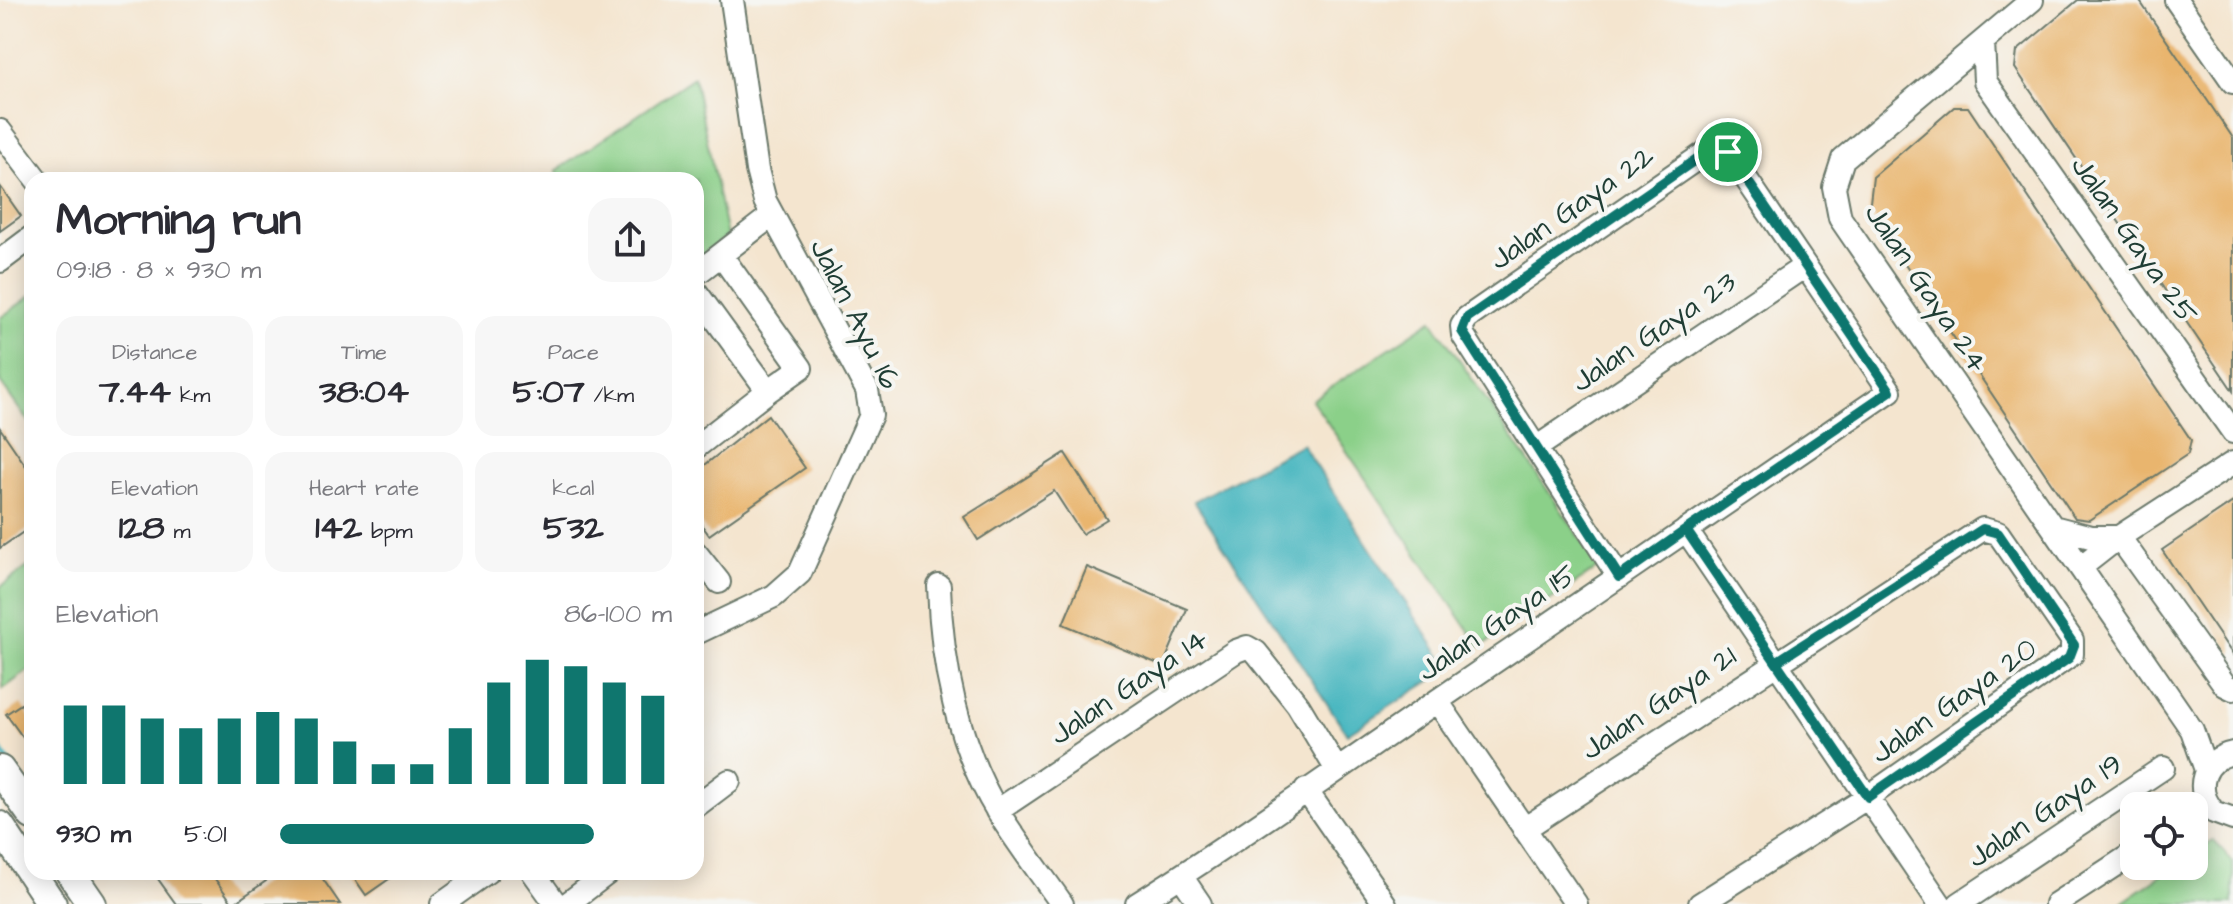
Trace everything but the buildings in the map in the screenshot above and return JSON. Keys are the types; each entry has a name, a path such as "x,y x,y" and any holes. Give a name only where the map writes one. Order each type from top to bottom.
{"main road":[{"path":"0,770 24,804"},
{"path":"2,834 24,865"},
{"path":"35,880 52,904"},
{"path":"76,880 92,904"}],"street":[{"name":"Jalan Ayu 16","path":"704,629 766,601 792,582 808,557 868,426 871,403 867,390 771,216 757,170 732,0"},
{"name":"Jalan Gaya 24","path":"2032,0 1843,159 1834,187 1840,218 2192,730 2207,805 2229,819"},
{"path":"2176,0 2233,82"},
{"path":"1953,69 1985,81 1983,42"},
{"name":"Jalan Gaya 25","path":"1985,81 2233,432"},
{"path":"0,131 31,172"},
{"name":"Jalan Gaya 22","path":"1619,577 1463,335 1464,321 1711,149 1720,147 1728,152 1890,391"},
{"path":"729,249 751,215 757,170"},
{"path":"704,268 771,216"},
{"path":"729,249 751,242 776,248 797,264"},
{"path":"0,261 24,243"},
{"path":"704,441 801,368 729,249"},
{"name":"Jalan Gaya 23","path":"1536,448 1805,266"},
{"path":"704,303 768,391"},
{"name":"Jalan Gaya 15","path":"1137,904 1890,391"},
{"path":"2082,566 2119,537 2233,463"},
{"path":"2053,527 2091,537 2119,537"},
{"name":"Jalan Gaya 21","path":"1524,829 1983,529 1991,529"},
{"name":"Jalan Gaya 20","path":"1700,904 1868,797 2072,654 2072,640 1998,533 1991,529"},
{"path":"1686,530 1940,904"},
{"path":"2119,537 2225,685 2233,689"},
{"path":"704,563 719,582"},
{"path":"939,586 948,669 964,739 997,811 1062,904"},
{"name":"Jalan Gaya 14","path":"997,811 1247,647 1256,652 1298,705 1337,770"},
{"path":"1437,701 1576,904"},
{"name":"Jalan Gaya 24","path":"2192,730 2232,753"},
{"path":"2196,792 2220,756 2232,753"},
{"name":"Jalan Gaya 19","path":"1959,904 2163,768"},
{"path":"704,800 729,781"},
{"path":"1306,790 1385,904"},
{"path":"2208,821 2229,819"},
{"path":"2070,900 2120,863"},
{"path":"1181,876 1200,904"},
{"path":"442,904 476,880"},
{"path":"539,880 556,904"},
{"path":"567,904 598,880"}],"green space":[{"path":"694,77 727,236 704,254 704,172 556,171"},
{"path":"24,301 24,416 0,382 0,318"},
{"path":"1432,320 1600,567 1480,647 1312,400"},
{"path":"24,570 24,674 3,689 0,587"},
{"path":"2213,840 2233,862 2233,904 2120,904 2155,880 2208,880 2208,843"}],"water":[{"path":"1302,444 1449,669 1347,734 1194,501"}],"waterway":[{"path":"0,749 8,761"}],"route":[{"path":"1728,152 1720,147 1711,149 1467,318 1462,331 1619,577 1686,530 1776,662 1868,797 2069,658 2074,645 1998,533 1983,529 1776,662 1735,602 1686,530 1890,391 1728,152"}]}
